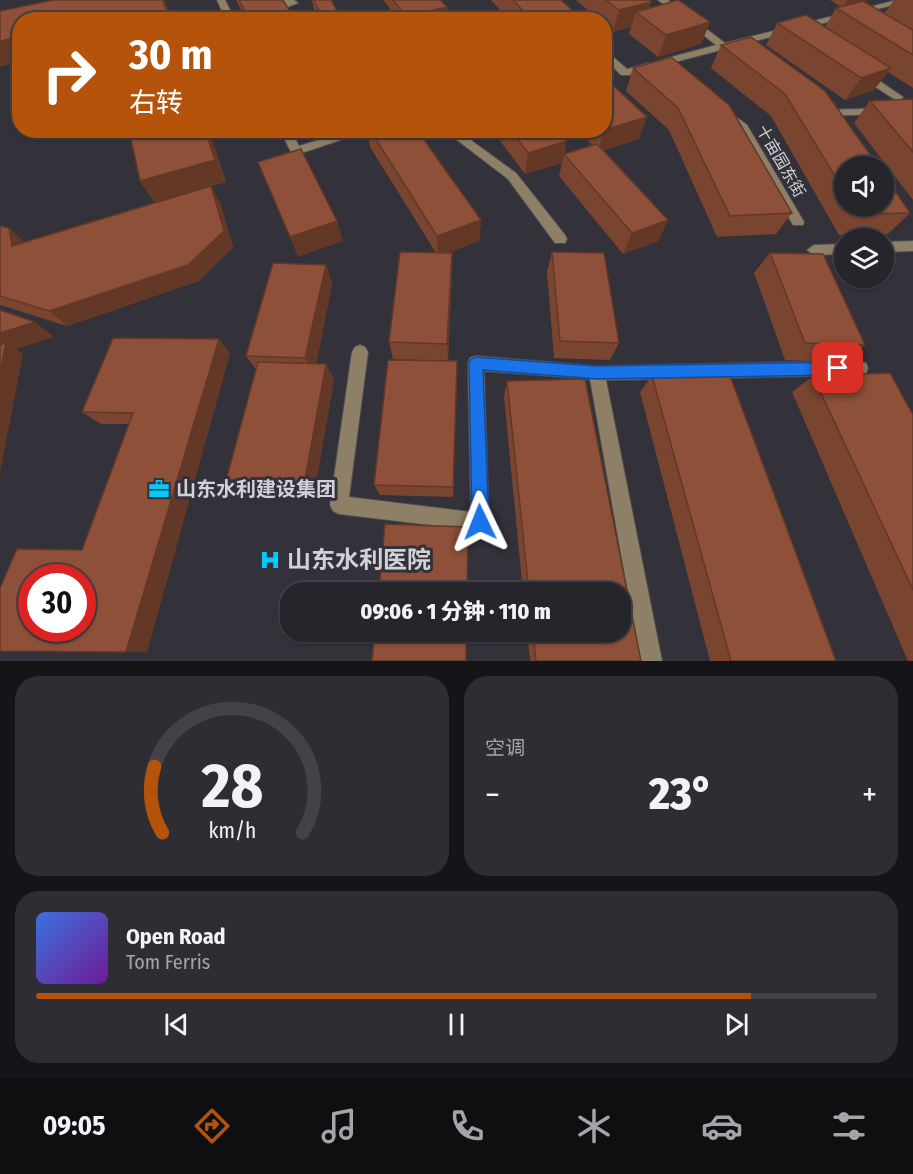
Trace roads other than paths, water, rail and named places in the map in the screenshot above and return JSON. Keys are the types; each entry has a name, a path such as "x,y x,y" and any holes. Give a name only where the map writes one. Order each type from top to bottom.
{"street":[{"path":"282,0 285,5 294,3"},
{"path":"662,0 723,46"},
{"path":"612,60 625,73 908,0"},
{"path":"846,16 855,21"},
{"path":"793,29 803,35"},
{"path":"668,61 684,76"},
{"path":"850,66 898,97"},
{"name":"十亩园东街","path":"718,106 743,128 798,222"},
{"path":"824,113 908,110 913,121"},
{"path":"289,138 296,151 339,138"},
{"path":"460,138 512,176 560,239"},
{"path":"894,247 913,246"},
{"path":"814,250 834,249"},
{"path":"360,352 339,505 480,522 476,363 597,372 860,368"},
{"path":"597,372 651,661"}],"place":[{"name":"山东水利建设集团","path":"159,489"},
{"name":"山东水利医院","path":"270,560"}]}
